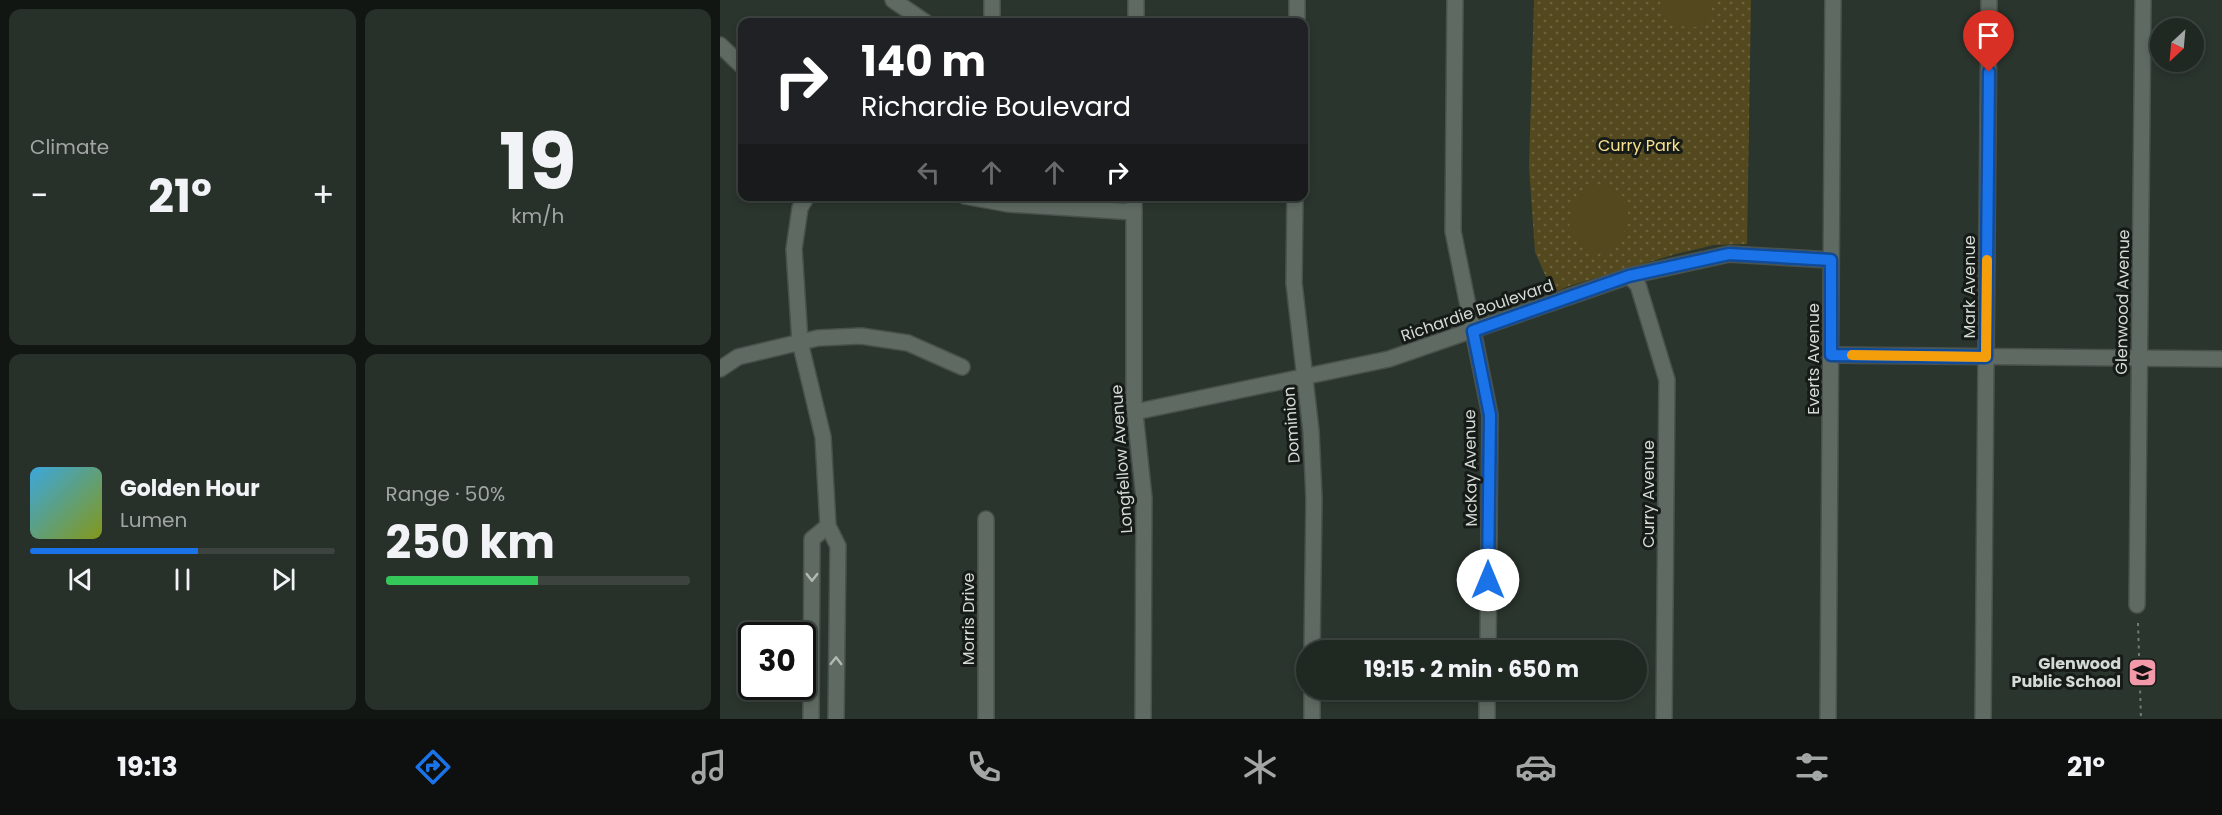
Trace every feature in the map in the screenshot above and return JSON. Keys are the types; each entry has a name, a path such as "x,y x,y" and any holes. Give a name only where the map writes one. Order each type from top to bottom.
{"street":[{"path":"893,0 919,18"},
{"path":"992,0 992,18"},
{"path":"1136,0 1136,18"},
{"path":"1297,0 1297,18"},
{"name":"McKay Avenue","path":"1455,0 1453,231 1490,415 1488,640"},
{"name":"Everts Avenue","path":"1828,719 1833,0"},
{"name":"Mark Avenue","path":"1983,719 1989,0"},
{"name":"Glenwood Avenue","path":"2137,605 2143,0"},
{"path":"720,45 738,62"},
{"path":"804,201 800,208 794,249 800,342 823,437 828,526 838,546 836,719"},
{"path":"997,201 1008,204 1134,204"},
{"name":"Dominion","path":"1295,201 1294,283 1306,376 1314,499 1312,640"},
{"name":"Longfellow Avenue","path":"1134,204 1135,412 1144,498 1143,719"},
{"name":"Richardie Boulevard","path":"1135,412 1389,358 1629,276 1729,254 1831,260"},
{"name":"Curry Avenue","path":"1629,276 1638,285 1667,380 1664,719"},
{"path":"720,369 738,357 800,342 818,338 861,336 908,343 962,367"},
{"path":"1831,355 2222,359"},
{"name":"Morris Drive","path":"986,519 986,719"},
{"path":"811,719 812,539 828,526"},
{"path":"1312,700 1312,719"},
{"path":"1487,719 1488,700"}],"path":[{"path":"2138,623 2141,719"}],"green space":[{"name":"Curry Park","path":"1534,0 1751,0 1747,244 1714,245 1676,254 1569,286 1553,293 1535,252 1529,166"},
{"path":"1660,0 1713,0 1710,16 1696,27 1676,26 1663,14"},
{"path":"1593,186 1610,187 1626,199 1628,210 1627,225 1624,231 1602,255 1581,247 1568,231 1574,199"}],"slow traffic":[{"path":"1852,355 1986,357 1987,260"}],"place":[{"name":"Glenwood Public School","path":"2142,672"}],"route":[{"path":"1488,580 1490,415 1473,331 1629,276 1729,254 1831,260 1831,355 1986,357 1989,72"}]}
